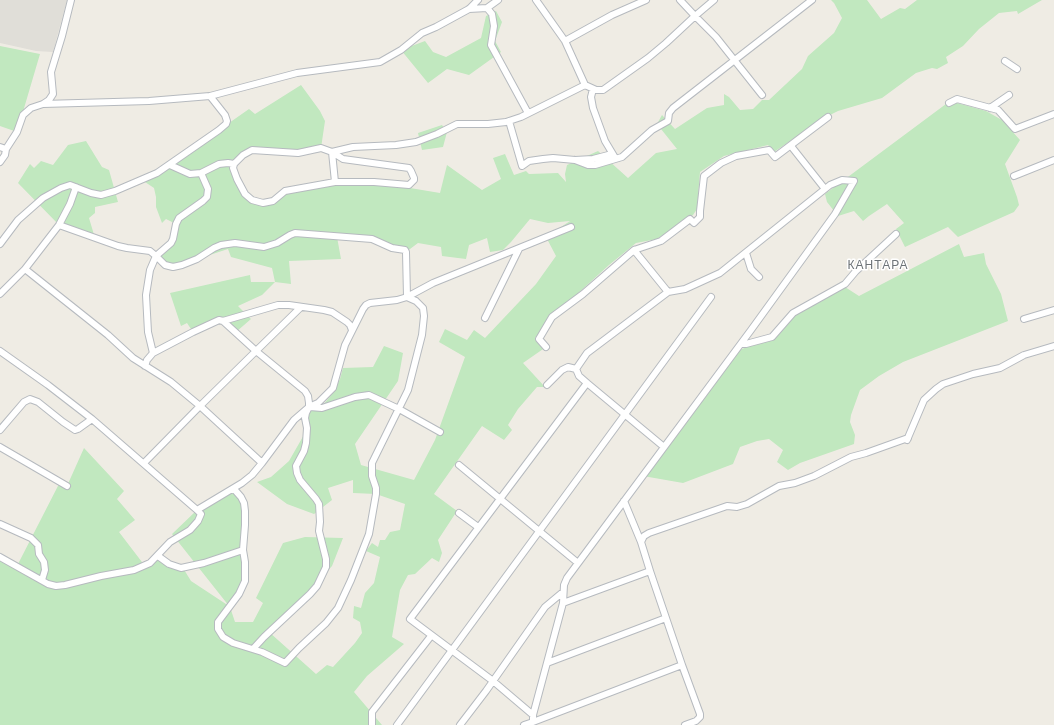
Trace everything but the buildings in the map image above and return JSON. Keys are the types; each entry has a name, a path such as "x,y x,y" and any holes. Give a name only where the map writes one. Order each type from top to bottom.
{"street":[{"path":"0,162 17,132 23,115 31,108 43,104 49,100 53,94 51,72 71,0"},
{"path":"43,104 149,101 210,96 298,73 380,62 401,50 422,33 469,9 478,0"},
{"path":"469,9 487,8 498,0"},
{"path":"536,0 565,42 585,85 599,91 608,87 659,50 714,0"},
{"path":"565,42 612,15 646,0"},
{"path":"680,0 716,37 762,95"},
{"path":"575,160 588,165 595,165 622,157 652,130 668,121 669,113 673,108 812,0"},
{"path":"487,8 494,18 494,26 490,42 492,48 528,113"},
{"path":"1005,61 1017,69"},
{"path":"332,152 353,147 396,146 416,142 457,124 488,124 509,121 585,85"},
{"path":"593,89 591,97 593,108 605,141 612,154 616,157 622,157"},
{"path":"990,108 1009,95"},
{"path":"0,244 18,220 43,198 61,188 70,185 91,193 101,195 106,194 157,173 199,145 226,124 227,118 210,96"},
{"path":"949,103 957,99 998,110 1015,129 1054,114"},
{"path":"546,347 539,339 552,317 583,294 634,250 661,241 690,219 694,222 700,217 704,176 721,163 736,156 768,150 775,157 828,117"},
{"path":"509,121 522,166 529,161 548,158 575,160 593,159 612,154"},
{"path":"791,146 825,189"},
{"path":"0,147 6,149"},
{"path":"321,148 332,152 343,159 404,166 411,170 414,180 409,185 374,182 335,182 285,192 273,201 263,203 252,200 245,194 233,168 234,164 243,155 252,150 298,153 321,148"},
{"path":"332,152 335,182"},
{"path":"1014,176 1054,160"},
{"path":"170,164 179,170 190,174 202,173 219,164 234,164"},
{"path":"153,353 148,332 146,294 150,270 156,256 171,243 176,224 180,218 206,197 208,189 202,173"},
{"path":"533,719 563,604 564,585 567,578 741,344 834,214 854,181 842,180 830,185 778,225 746,253 720,272 685,290 668,292 587,352 576,369"},
{"path":"0,294 25,269 59,225 70,204 76,187"},
{"path":"59,225 118,246 150,251 165,265 177,267 189,263 210,250 222,245 235,243 264,247 277,243 296,233 372,239 392,248 406,252 407,297"},
{"path":"197,510 211,500 234,489 252,476 294,420 309,407 318,403 333,388 345,345 366,305 375,302 397,300 407,297 433,283 571,227"},
{"path":"741,344 772,337 793,313 845,284 856,271 896,234"},
{"path":"485,318 519,249"},
{"path":"634,250 668,292"},
{"path":"746,253 751,269 759,277"},
{"path":"25,269 108,335 133,358 171,382 200,406 262,463"},
{"path":"234,489 244,503 245,525 243,550 246,572 243,588 218,622 217,626 220,633 233,643 270,655 285,663 338,608 359,560 371,526 376,494 376,488 372,476 372,463 410,384 422,335 424,321 423,308 416,301 407,297"},
{"path":"398,725 711,297"},
{"path":"145,366 147,360 157,350 212,322 219,320 223,321 278,305 289,305 332,312 347,322 352,330"},
{"path":"144,463 200,406 301,308"},
{"path":"1024,319 1054,310"},
{"path":"223,321 256,351 305,391 309,399 309,407 305,418 307,428 306,443 304,451 296,466 296,472 304,486 319,504 319,530 326,559 326,567 322,577 310,594 253,649"},
{"path":"641,542 644,536 649,533 727,506 737,507 747,504 779,486 795,483 814,476 850,457 907,440 924,400 943,384 973,374 1000,368 1024,355 1054,346"},
{"path":"0,351 92,419 144,463 200,514 200,518 190,530 170,542 150,563 134,570 100,576 66,585 52,585 0,557"},
{"path":"547,385 562,370 568,367 576,369"},
{"path":"576,369 579,376 586,383 626,414 664,447"},
{"path":"533,719 493,682 410,620 586,383"},
{"path":"309,407 322,408 369,395 399,409 440,432"},
{"path":"0,430 24,402 30,399 38,402 75,430 92,419"},
{"path":"0,447 67,486"},
{"path":"459,465 578,562"},
{"path":"624,501 641,542 700,714 700,717 696,721 685,725"},
{"path":"459,513 478,527"},
{"path":"0,524 31,538 38,545 39,554 44,562 45,570 42,580"},
{"path":"158,556 169,564 182,568 204,563 243,550"},
{"path":"563,604 650,571"},
{"path":"460,725 493,682 545,607 563,592"},
{"path":"547,663 666,618"},
{"path":"372,725 372,712 431,636"},
{"path":"524,725 533,719 682,665"}],"shaded area":[{"path":"0,0 67,0 53,52 36,51 0,43"}],"green space":[{"path":"831,0 867,0 881,19 900,8 905,9 917,0 1042,0 1018,14 1017,11 999,13 979,29 963,46 946,57 948,63 937,69 932,68 916,73 882,98 838,111 822,119 774,152 768,145 724,156 700,172 697,209 693,215 657,239 636,243 609,265 552,317 535,338 546,347 523,363 545,387 537,387 518,409 508,425 512,430 504,440 482,426 434,494 457,511 438,540 442,553 439,562 432,558 415,574 408,575 400,590 392,637 404,644 367,676 354,692 382,725 0,725 0,556 18,564 60,482 67,486 84,448 124,491 117,499 135,520 119,532 145,566 156,558 183,568 191,581 229,606 172,534 197,510 234,489 244,503 245,581 230,607 235,622 253,622 263,603 256,598 283,543 305,537 343,538 332,566 322,577 317,586 269,632 316,674 327,665 333,667 362,633 360,622 353,618 354,606 361,608 365,593 374,583 380,557 366,551 372,543 378,547 380,540 385,540 390,532 400,530 405,504 376,494 353,493 353,480 328,488 332,500 314,514 287,504 257,482 271,477 289,461 309,426 309,407 322,406 333,393 340,379 343,368 373,367 384,346 403,353 398,381 355,444 361,465 414,480 435,440 465,357 439,342 445,329 467,340 474,330 485,338 536,284 556,256 546,237 570,221 548,223 530,219 503,250 490,252 487,238 469,245 466,259 442,256 441,247 418,243 406,252 381,243 337,237 341,259 289,261 291,284 275,282 272,268 231,257 228,249 173,267 156,256 171,243 176,224 166,219 162,223 156,207 154,188 142,180 249,109 255,114 301,85 320,111 325,121 321,148 298,153 256,149 234,164 245,194 263,203 279,195 317,186 374,182 440,193 447,165 482,190 501,179 493,158 505,154 514,175 526,171 529,174 558,173 566,182 565,174 567,165 598,151 628,178 656,153 677,149 657,124 662,115 675,129 707,108 724,105 724,94 729,97 740,110 753,109 762,100 769,100 802,69 808,56 834,33 842,18"},
{"path":"496,11 502,22 495,41 501,52 469,75 447,69 428,83 401,50 425,41 433,52 446,57 481,38 486,16"},
{"path":"0,46 40,54 17,132 0,126"},
{"path":"950,101 986,111 1002,120 1020,140 1005,164 1019,205 1014,212 958,237 948,227 905,247 896,229 904,223 887,204 863,221 854,211 838,216 827,202 825,194"},
{"path":"442,125 447,132 443,147 422,150 418,133"},
{"path":"86,141 102,167 109,170 118,202 95,207 95,213 89,218 95,238 59,225 18,183 30,164 34,168 41,161 53,165 68,145"},
{"path":"959,244 964,257 984,253 986,264 1001,294 1008,321 903,362 879,376 860,390 850,422 855,435 854,444 800,463 788,470 777,462 783,450 769,439 757,441 740,447 733,464 683,483 643,476 737,351 772,337 796,313 845,287 859,296"},
{"path":"250,275 251,282 275,282 262,295 238,306 251,319 236,332 223,321 193,332 187,323 181,326 170,293"}],"district":[{"name":"КАНТАРА","path":"878,266"}]}
